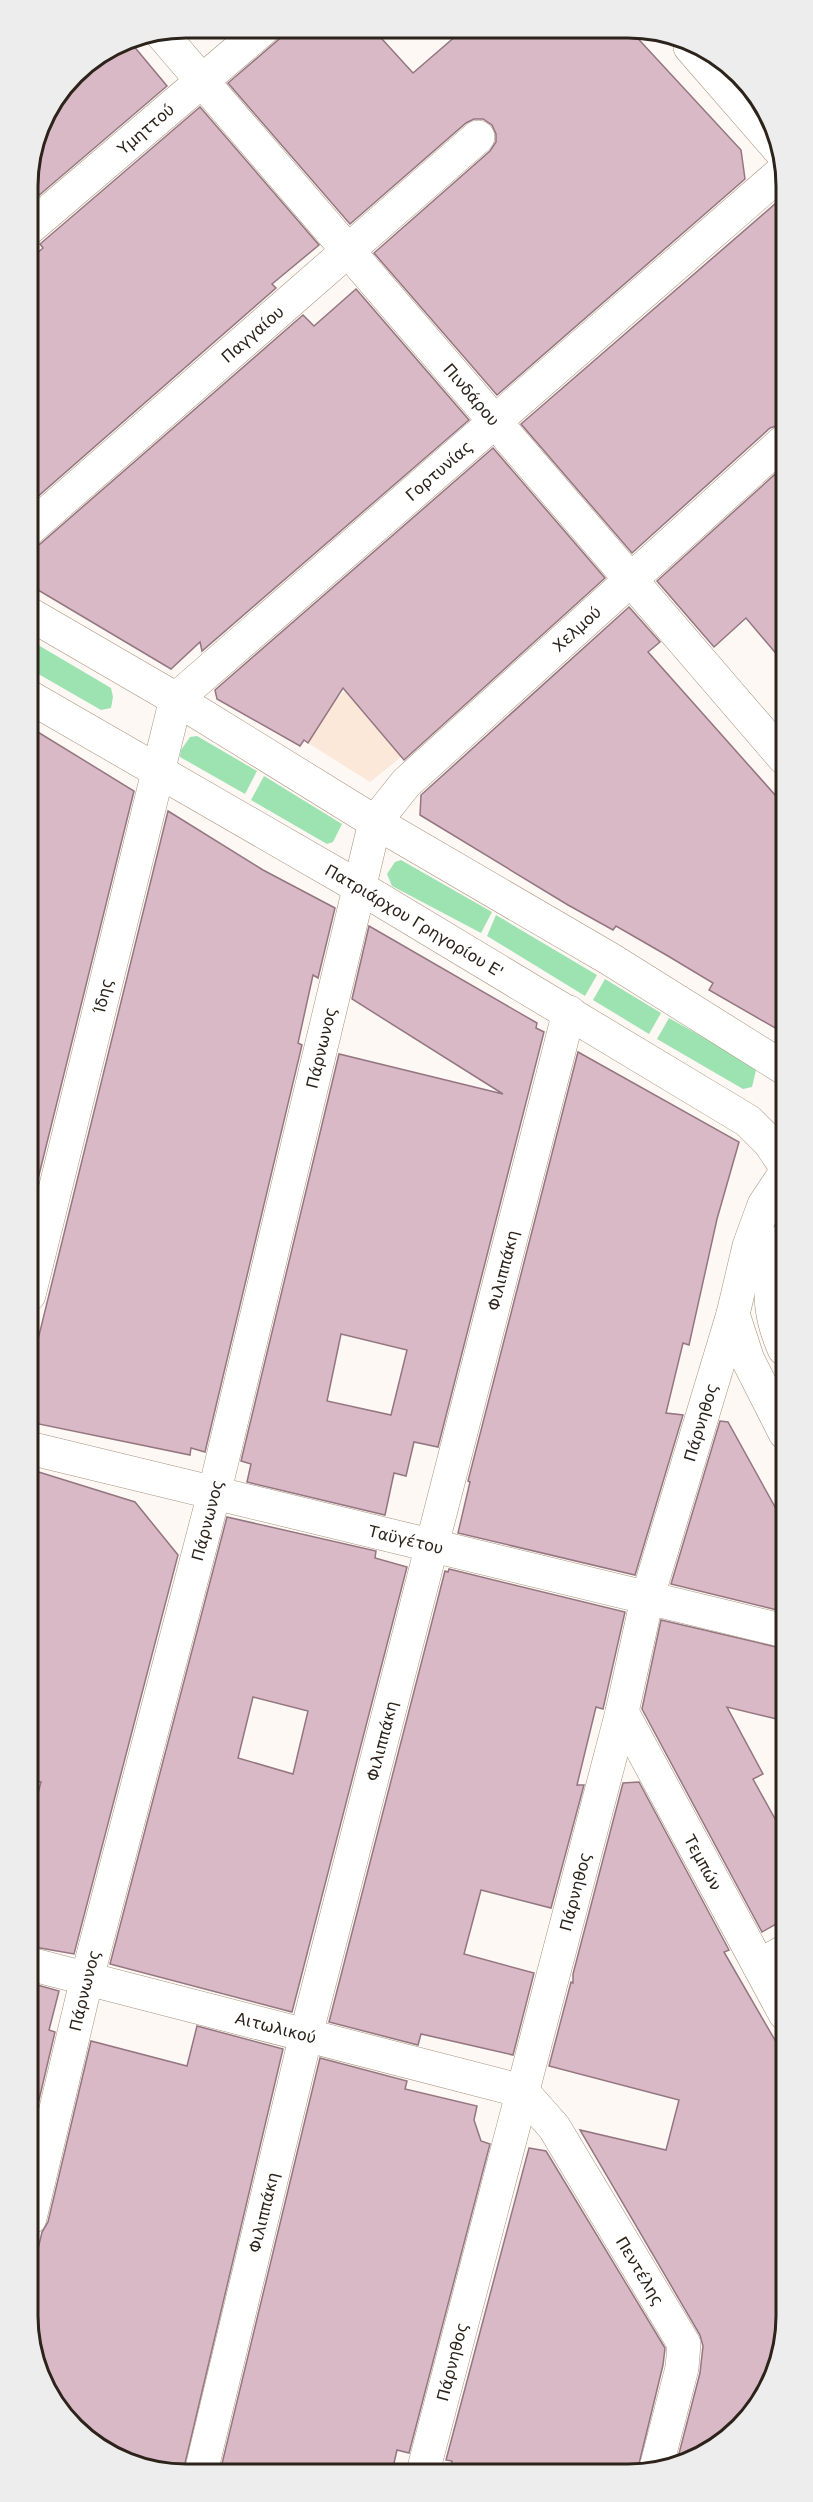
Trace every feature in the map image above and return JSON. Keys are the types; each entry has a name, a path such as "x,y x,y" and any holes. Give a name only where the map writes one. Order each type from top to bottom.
{"street":[{"name":"Υμηττού","path":"38,221 251,38"},
{"name":"Πινδάρου","path":"166,39 776,748"},
{"path":"697,55 767,135"},
{"name":"Παγγαίου","path":"38,521 478,137"},
{"name":"Γορτυνίας","path":"176,699 775,178"},
{"name":"Χελμού","path":"375,822 406,783 776,448"},
{"path":"38,619 176,699 375,822 610,959 776,1063"},
{"name":"Ίδης","path":"38,1259 176,699"},
{"name":"Πατριάρχου Γρηγορίου Ε'","path":"38,702 359,887 748,1121 776,1152"},
{"name":"Πάρνωνος","path":"38,2184 87,1978 215,1490 375,822"},
{"name":"Φιλιππάκη","path":"203,2464 306,2035 569,1012"},
{"name":"Πάρνηθος","path":"425,2464 622,1712 647,1599 733,1314 749,1246 765,1205 776,1188"},
{"path":"775,1266 770,1299 775,1325"},
{"path":"733,1314 748,1360 775,1414"},
{"name":"Ταϋγέτου","path":"38,1450 215,1490 647,1599 775,1629"},
{"name":"Τεμπών","path":"622,1712 772,1958"},
{"name":"Αιτωλικού","path":"38,1966 522,2091"},
{"name":"Πεντέλης","path":"522,2091 554,2127 684,2344 682,2368 658,2462"}],"shaded area":[{"path":"345,691 401,757 370,782 308,743 330,707"}],"green space":[{"path":"38,645 111,688 113,697 111,708 101,710 38,674"},
{"path":"197,736 257,771 245,794 180,757 181,750 190,737"},
{"path":"264,776 342,824 333,842 327,844 251,800"},
{"path":"401,860 492,912 481,933 392,886 387,874 395,862"},
{"path":"496,915 597,975 585,996 487,936"},
{"path":"605,979 661,1013 649,1034 593,1000"},
{"path":"669,1018 753,1065 756,1070 752,1087 743,1089 657,1039"}],"building":[{"path":"280,38 381,38 413,73 454,38 637,38 741,150 745,179 497,395 374,253 490,151 496,142 496,134 492,125 483,119 474,119 466,123 350,224 228,83"},
{"path":"134,47 167,86 38,196 39,166 45,138 57,111 68,95 88,74 103,62"},
{"path":"200,107 319,245 272,284 276,288 38,496 38,252 43,248 40,244"},
{"path":"776,203 776,426 770,428 632,553 521,424"},
{"path":"356,289 469,420 202,651 200,642 171,669 38,590 38,545 303,315 314,326"},
{"path":"493,448 605,578 404,760 343,688 308,743 304,740 300,746 217,699 215,690"},
{"path":"776,473 776,653 746,618 714,647 657,581"},
{"path":"629,607 660,642 648,652 776,796 776,1028 709,990 713,983 668,956 616,926 613,930 568,905 420,815 421,795"},
{"path":"38,732 134,791 38,1179"},
{"path":"168,811 263,870 335,908 318,978 313,975 298,1043 302,1045 205,1452 191,1448 190,1455 38,1424 38,1339"},
{"path":"369,926 537,1023 536,1028 544,1032 438,1447 414,1442 406,1476 394,1473 385,1515 247,1482 251,1464 241,1461 339,1054 503,1094 352,999","holes":["341,1334 407,1350 391,1415 327,1401"]},
{"path":"578,1052 739,1142 717,1219 689,1345 683,1343 666,1413 683,1415 635,1575 458,1533 470,1482 468,1481"},
{"path":"720,1421 728,1422 775,1508 775,1610 671,1584"},
{"path":"38,1472 135,1502 178,1555 74,1954 38,1948 38,1794 41,1782 38,1782"},
{"path":"227,1517 376,1551 375,1558 407,1567 292,2012 110,1964","holes":["253,1697 308,1711 293,1774 238,1758"]},
{"path":"449,1569 625,1612 603,1709 596,1707 577,1785 584,1785 551,1908 481,1890 464,1954 534,1973 513,2055 421,2034 418,2045 329,2022 445,1571 448,1572"},
{"path":"661,1620 775,1647 775,1719 727,1707 763,1774 753,1779 775,1819 775,1925 762,1932 642,1709"},
{"path":"639,1782 729,1950 724,1952 775,2040 775,2327 773,2346 756,2391 739,2414 710,2440 679,2455 700,2373 703,2346 700,2335 580,2130 666,2150 679,2100 549,2066 571,1982 573,1983 573,1974 623,1783"},
{"path":"38,1985 59,1991 49,2030 55,2032 38,2104"},
{"path":"197,2026 283,2049 185,2464 175,2464 138,2457 111,2445 81,2421 57,2391 40,2346 38,2249 42,2232 48,2222 91,2041 187,2066"},
{"path":"320,2058 407,2081 405,2089 477,2106 474,2120 481,2141 490,2144 409,2453 397,2450 394,2464 222,2464"},
{"path":"529,2148 546,2151 665,2348 639,2464 451,2464 452,2461 446,2460"}]}
